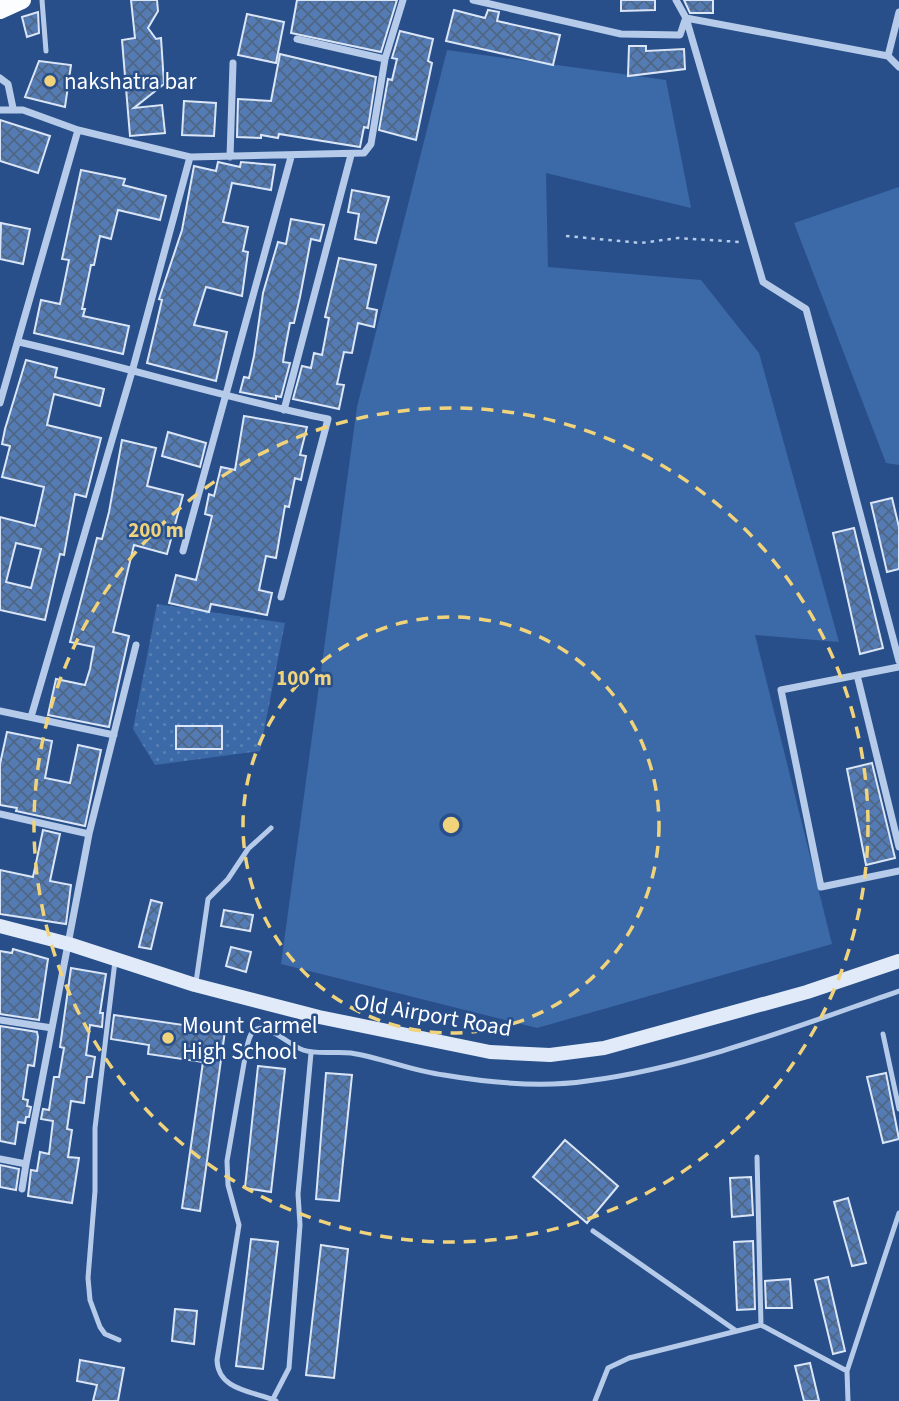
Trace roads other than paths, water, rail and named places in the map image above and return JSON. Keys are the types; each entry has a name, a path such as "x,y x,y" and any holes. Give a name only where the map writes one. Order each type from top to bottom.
{"highway":[{"path":"0,10 22,0"}],"main road":[{"name":"Old Airport Road","path":"0,926 69,944 195,985 319,1017 490,1052 550,1055 629,1041 807,992 899,961"}],"street":[{"path":"0,110 13,108 78,130 190,157 291,157 364,153 370,144 385,59 403,0"},
{"path":"473,0 621,34 680,35 686,18"},
{"path":"676,0 686,18 763,282 806,309 899,661"},
{"path":"888,56 899,12"},
{"path":"686,18 888,56 899,67"},
{"path":"297,39 385,59"},
{"path":"230,157 233,63"},
{"path":"0,78 6,81 13,108"},
{"path":"0,403 78,130"},
{"path":"284,410 351,155"},
{"path":"31,717 133,368 190,157"},
{"path":"183,551 291,157"},
{"path":"19,342 133,368 225,396 328,419 281,597"},
{"path":"0,366 10,369"},
{"path":"22,1189 89,834 136,645"},
{"path":"899,667 780,690 821,887 899,870"},
{"path":"857,675 899,847"},
{"path":"0,711 114,735"},
{"path":"0,814 89,834"},
{"path":"0,1020 52,1028"},
{"path":"0,1159 26,1164"}],"lane":[{"path":"42,0 46,51"},
{"path":"195,985 208,900 243,860 248,849 271,828"},
{"path":"116,961 95,1128 95,1191 88,1278 90,1300 100,1327 105,1334 119,1340"},
{"path":"311,1053 298,1194 300,1225 289,1368 274,1400 232,1386 217,1370 218,1343 239,1225 228,1185 227,1161 250,1034 257,1028 267,1028 290,1046 311,1053 352,1053 443,1075 512,1083 586,1082 639,1072 757,1039 899,991"},
{"path":"883,1034 899,1109"},
{"path":"757,1157 761,1325"},
{"path":"848,1401 847,1371 899,1213"},
{"path":"593,1231 735,1330"},
{"path":"595,1401 608,1368 629,1358 761,1325 847,1371"}],"place":[{"name":"nakshatra bar","path":"50,81"},
{"name":"Mount Carmel High School","path":"168,1038"}]}
